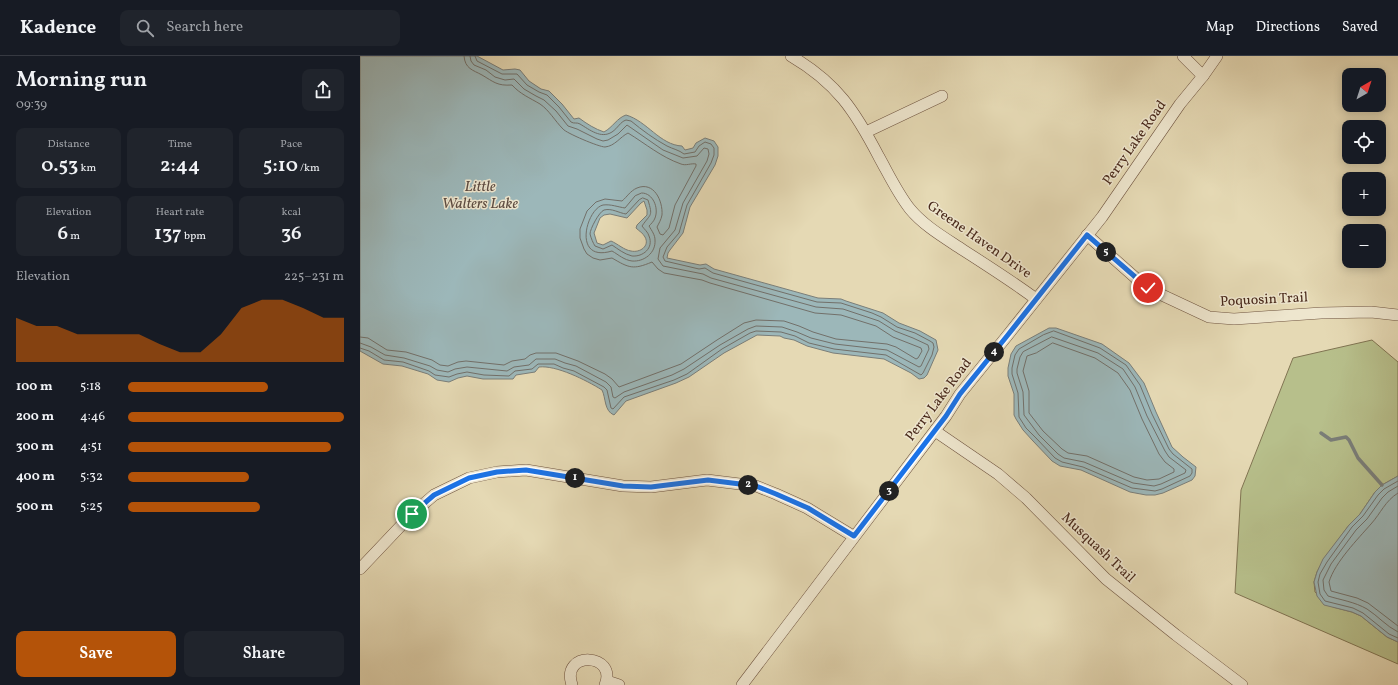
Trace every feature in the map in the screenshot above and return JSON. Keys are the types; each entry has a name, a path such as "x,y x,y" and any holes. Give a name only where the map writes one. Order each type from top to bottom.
{"street":[{"name":"Greene Haven Drive","path":"791,56 810,68 827,82 842,98 866,132 896,187 910,209 922,221 946,239 1036,299"},
{"path":"1183,56 1203,76"},
{"name":"Perry Lake Road","path":"742,685 935,431 960,394 1102,217 1180,104 1217,56"},
{"path":"866,132 942,96"},
{"name":"Poquosin Trail","path":"1087,235 1148,288 1209,317 1234,319 1327,313 1371,312 1398,315"},
{"name":"Musquash Trail","path":"935,431 998,474 1026,498 1106,579 1242,685"},
{"path":"360,569 412,514 434,495 469,478 497,472 526,470 623,486 651,487 708,480 756,486 808,508 854,536"},
{"path":"572,685 570,678 574,667 578,662 590,659 596,660 605,669 606,683 620,685"}],"green space":[{"path":"1372,340 1398,362 1398,476 1382,485 1375,492 1360,514 1349,525 1324,559 1317,572 1314,582 1315,592 1333,607 1361,616 1387,637 1398,642 1398,664 1235,593 1241,490 1293,358"}],"water":[{"name":"Little Walters Lake","path":"360,56 477,56 503,70 520,70 529,81 541,89 549,91 574,119 579,118 604,132 620,118 626,115 641,122 667,142 682,146 685,150 693,148 696,143 705,138 714,141 718,147 718,156 715,165 690,207 683,233 668,253 667,258 700,265 706,264 714,269 818,298 841,299 883,313 899,323 920,331 936,340 938,350 927,375 924,378 919,379 911,373 884,359 833,353 807,346 780,336 757,335 724,353 689,377 626,401 614,415 608,411 602,390 580,378 554,368 539,367 535,372 516,375 513,379 483,379 467,376 449,382 437,380 428,374 402,366 383,364 360,351","holes":["644,201 647,215 636,228 643,234 646,240 645,246 641,250 628,250 611,241 603,245 597,243 594,233 600,218 604,215 610,214 627,218"]},
{"path":"1049,328 1056,328 1102,344 1129,363 1144,383 1172,447 1196,467 1195,476 1192,480 1155,495 1130,492 1081,470 1060,466 1052,461 1033,441 1023,430 1014,415 1014,394 1008,376 1008,368 1011,354 1016,346"},
{"path":"1398,476 1398,642 1387,637 1361,616 1352,612 1324,605 1317,596 1314,582 1323,559 1349,525 1360,514 1375,492 1382,485"}],"waterway":[{"path":"1321,433 1331,440 1346,437 1358,458 1382,485"}],"route":[{"path":"412,514 434,495 469,478 497,472 526,470 623,486 651,487 708,480 756,486 808,508 854,536 946,416 960,394 1087,235 1102,250 1148,288"}]}
